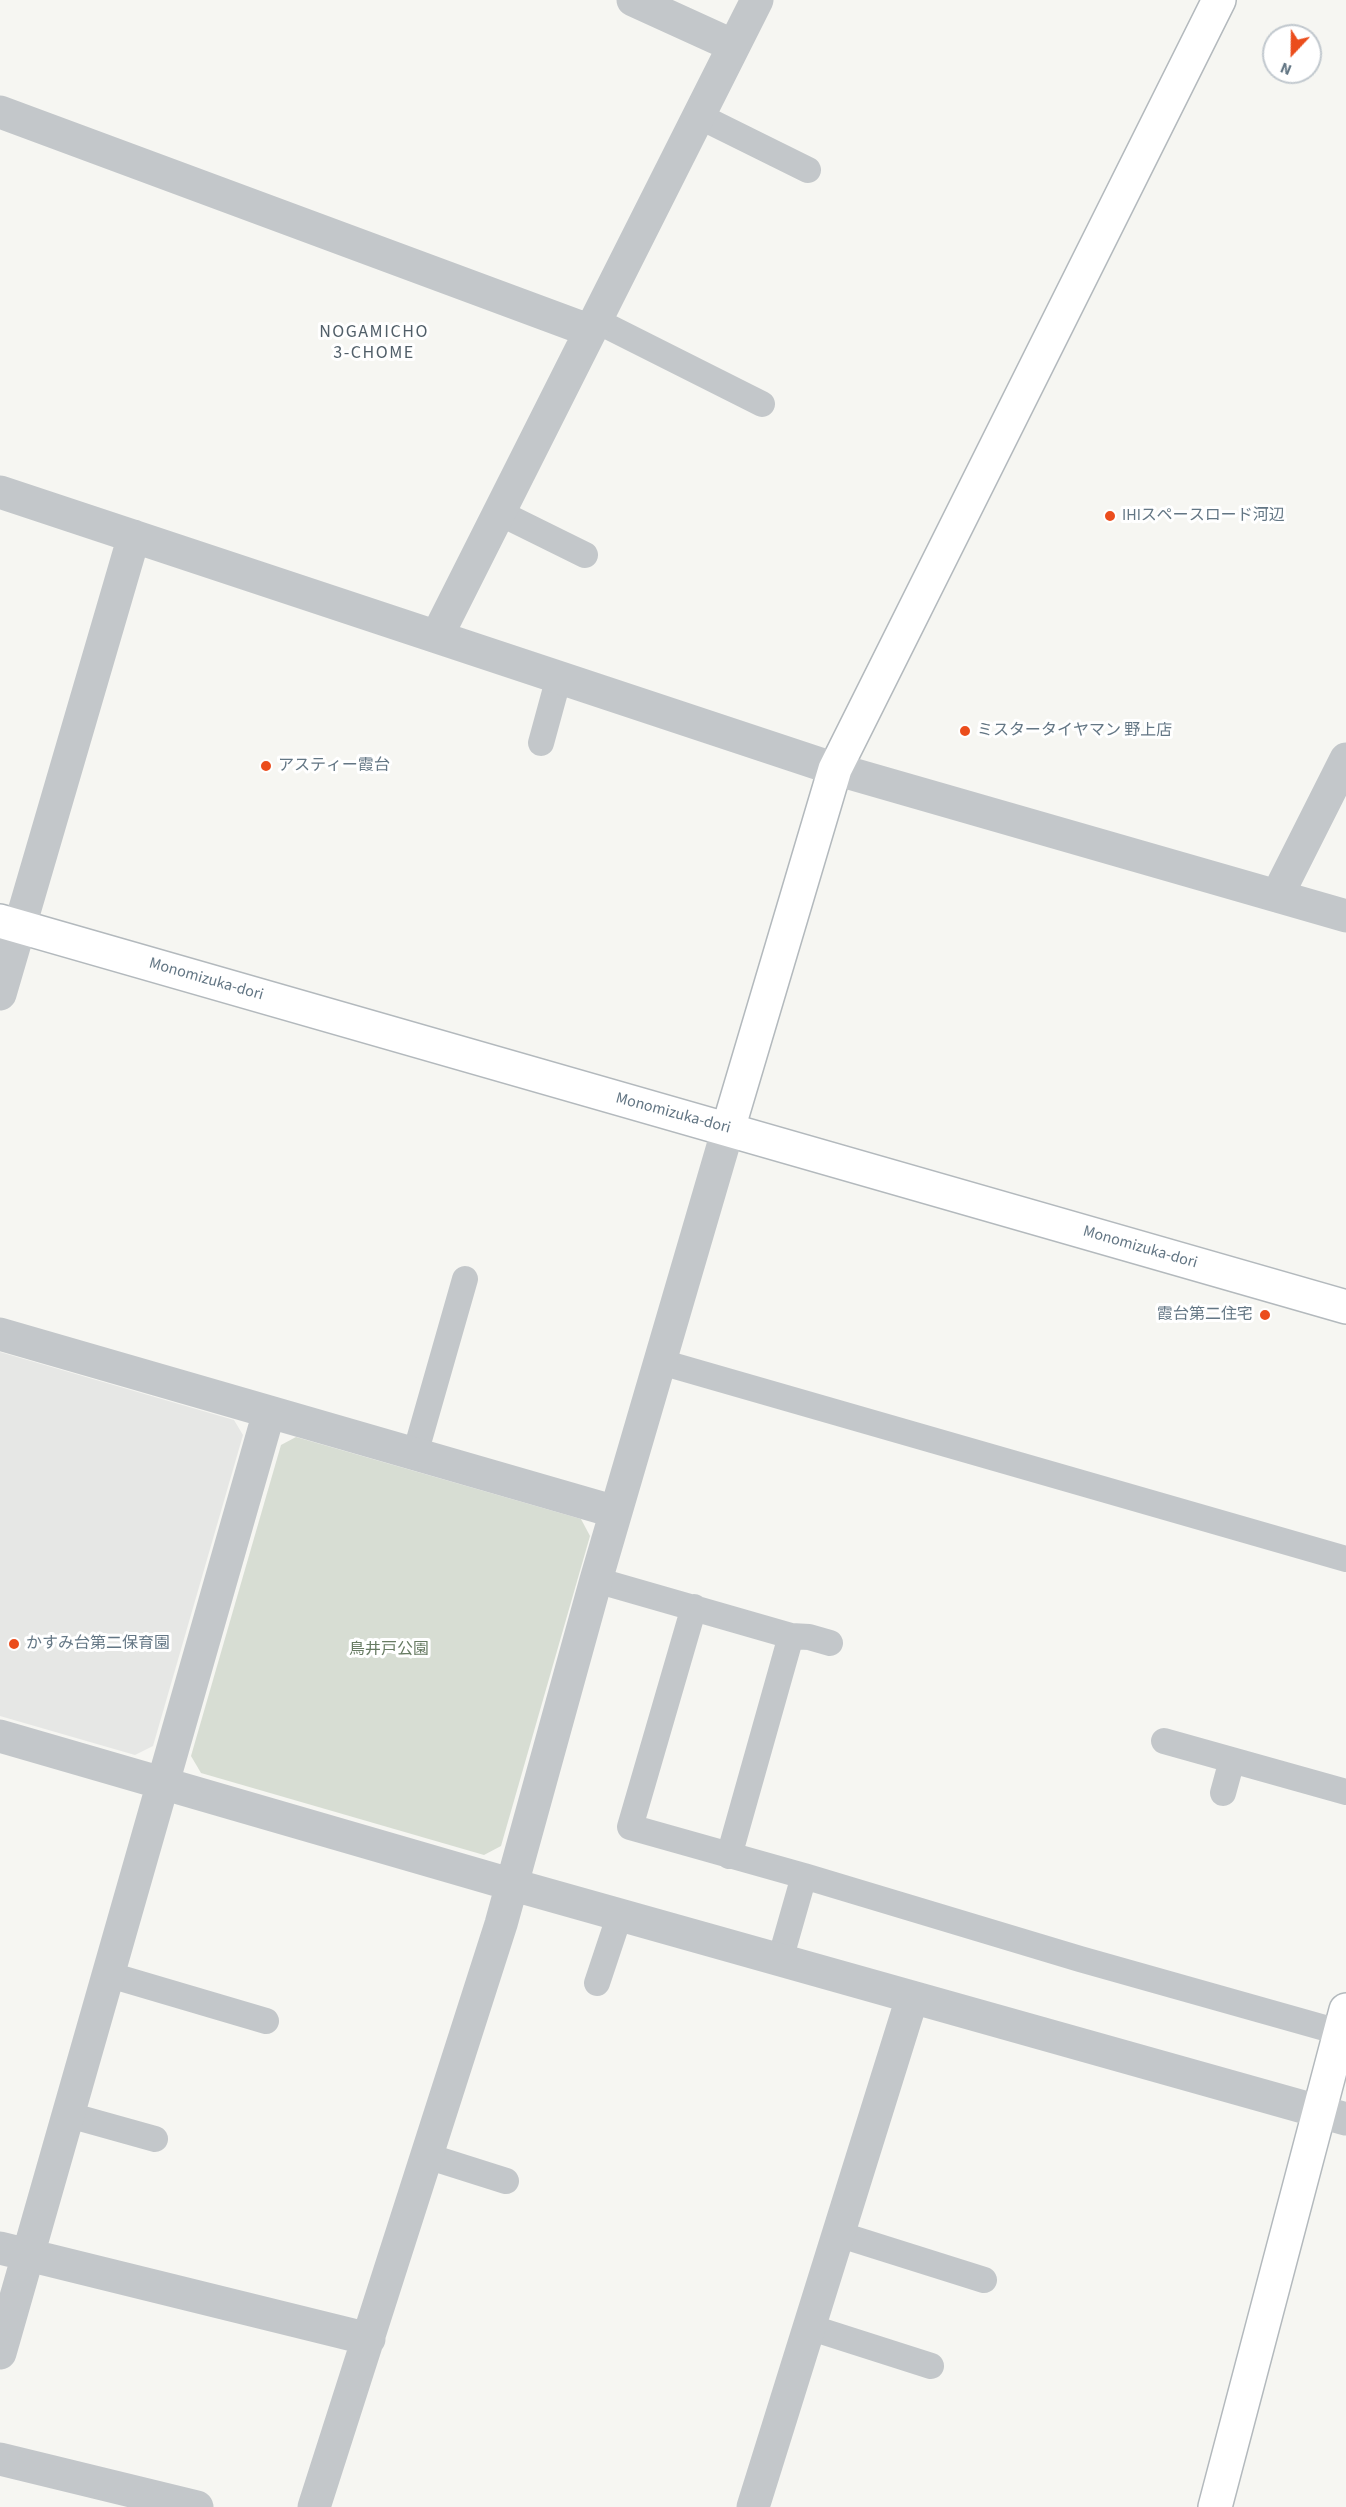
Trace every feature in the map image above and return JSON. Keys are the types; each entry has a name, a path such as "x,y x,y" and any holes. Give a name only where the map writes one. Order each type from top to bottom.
{"street":[{"path":"633,0 734,46"},
{"path":"437,636 591,325 757,0"},
{"path":"314,2507 501,1924 510,1884 596,1580 835,769 1219,0"},
{"path":"0,112 591,325"},
{"path":"0,492 835,769 1346,916"},
{"path":"0,994 10,924 134,536"},
{"path":"1277,896 1346,759"},
{"name":"Monomizuka-dori","path":"10,924 1346,1307"},
{"path":"0,1334 616,1512"},
{"path":"0,2353 14,2251 69,2115 156,1815 162,1782 269,1413"},
{"path":"0,1736 510,1884 1332,2115"},
{"path":"753,2507 912,1998"},
{"path":"1215,2507 1332,2115 1344,2026"},
{"path":"14,2251 369,2339"},
{"path":"0,2459 197,2507"}],"lane":[{"path":"699,116 808,170"},
{"path":"591,325 762,405"},
{"path":"498,512 585,555"},
{"path":"541,743 559,677"},
{"path":"416,1454 465,1279"},
{"path":"661,1362 1346,1559"},
{"path":"596,1580 791,1636 809,1637 830,1643"},
{"path":"694,1607 630,1827 804,1876 1091,1963 1344,2026"},
{"path":"729,1856 791,1636"},
{"path":"1164,1741 1346,1792"},
{"path":"1223,1793 1232,1760"},
{"path":"780,1960 804,1876"},
{"path":"597,1983 620,1914"},
{"path":"110,1975 266,2021"},
{"path":"69,2115 155,2139"},
{"path":"427,2156 506,2181"},
{"path":"838,2234 984,2280"},
{"path":"809,2327 931,2366"}],"shaded area":[{"path":"0,1352 234,1420 243,1435 153,1746 135,1755 0,1716"}],"green space":[{"name":"鳥井戸公園","path":"296,1437 581,1519 590,1536 501,1846 484,1855 201,1773 191,1756 281,1445"}],"place":[{"name":"IHIスペースロード河辺","path":"1110,516"},
{"name":"ミスタータイヤマン 野上店","path":"965,731"},
{"name":"アスティー霞台","path":"266,766"},
{"name":"霞台第二住宅","path":"1265,1315"},
{"name":"かすみ台第二保育園","path":"14,1644"}],"district":[{"name":"NOGAMICHO 3-CHOME","path":"374,343"}]}
